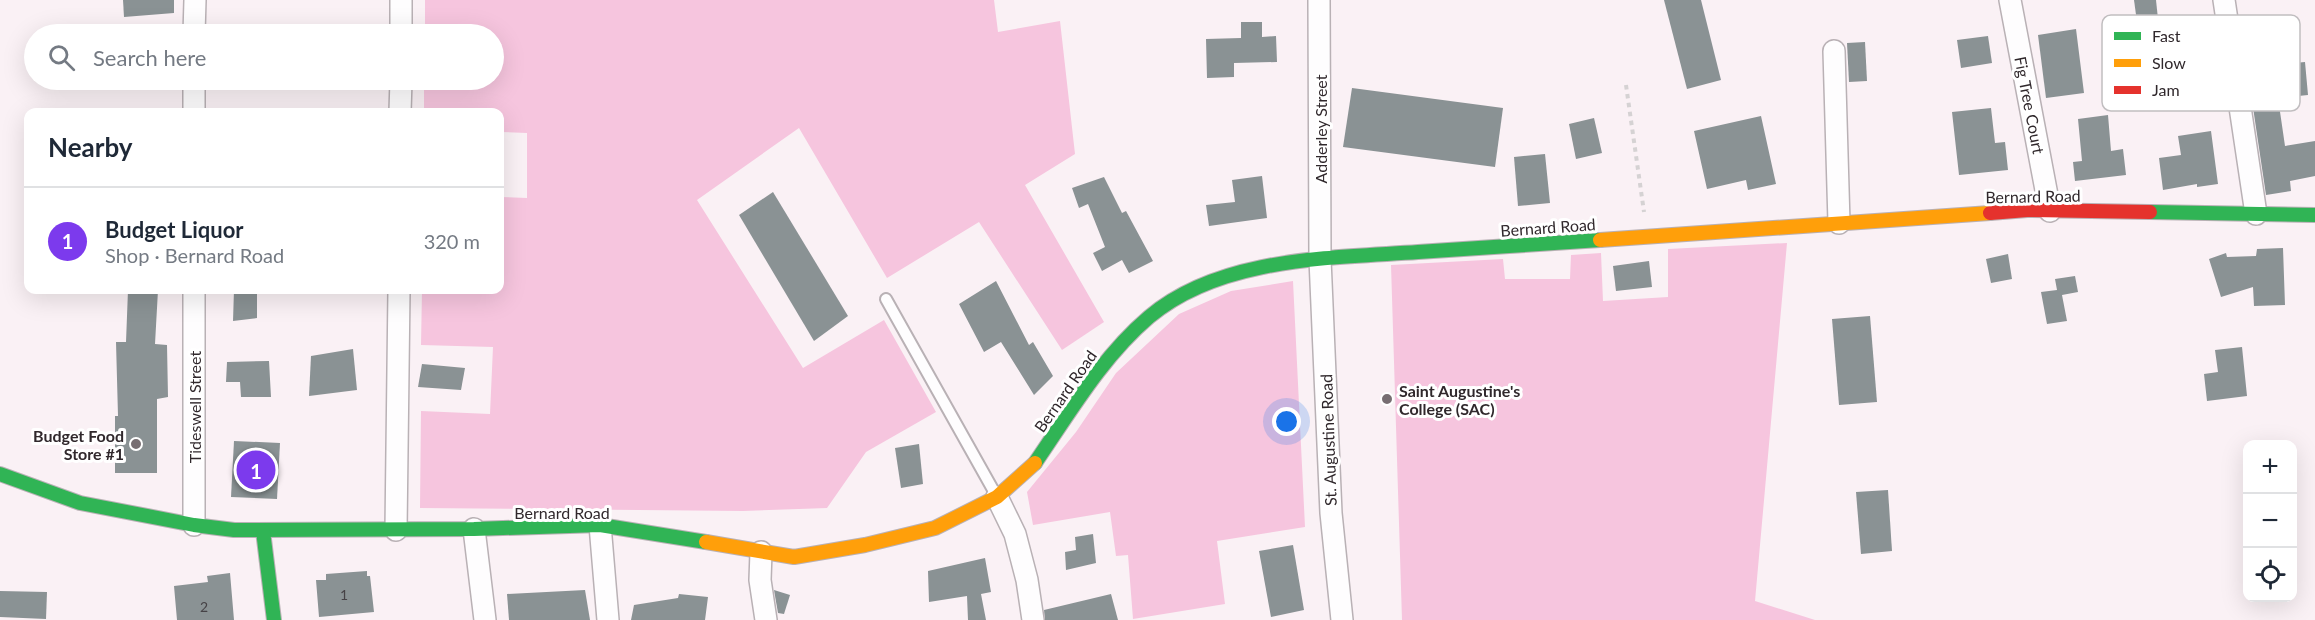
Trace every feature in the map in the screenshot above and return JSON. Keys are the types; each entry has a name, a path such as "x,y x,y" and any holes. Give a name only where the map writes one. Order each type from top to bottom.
{"main road":[{"name":"Bernard Road","path":"0,474 80,503 194,525 263,531 600,525 794,557 865,545 935,528 997,497 1034,464 1107,358 1150,316 1189,290 1243,271 1320,259 2027,210 2315,215"},
{"path":"263,531 274,620"}],"street":[{"path":"194,24 195,0"},
{"path":"401,0 401,24"},
{"name":"Adderley Street","path":"1319,0 1320,259"},
{"name":"Fig Tree Court","path":"2010,0 2050,211"},
{"path":"2224,0 2226,15"},
{"path":"1834,51 1839,223"},
{"path":"194,90 194,108"},
{"path":"400,90 400,108"},
{"path":"2241,111 2256,214"},
{"name":"St. Augustine Road","path":"1320,259 1331,513 1342,620"},
{"name":"Tideswell Street","path":"194,294 194,525"},
{"path":"396,530 399,294"},
{"path":"997,497 1015,534 1027,580 1033,620"},
{"path":"600,525 609,620"},
{"path":"474,529 485,620"},
{"path":"761,552 760,580 766,620"}],"lane":[{"path":"886,299 997,497"}],"path":[{"path":"1626,85 1647,236"}],"shaded area":[{"path":"425,0 994,0 998,32 1060,21 1075,154 1025,185 1104,322 1062,350 979,222 887,278 799,128 697,200 803,368 884,320 936,412 866,452 827,508 743,511 420,508 421,411 490,414 493,347 421,345 422,294 504,294 504,197 527,198 527,133 504,132 504,108 424,108 424,90 504,90 504,24 425,24"},
{"path":"1787,243 1755,601 1815,620 1402,620 1391,265 1503,259 1505,279 1570,279 1571,255 1601,253 1603,301 1668,297 1668,249"},
{"path":"1293,281 1305,527 1217,541 1225,604 1133,619 1128,555 1116,556 1110,512 1033,525 1027,492 1076,432 1116,373 1179,314 1231,291"}],"building":[{"path":"123,0 174,0 174,13 124,17"},
{"path":"1664,0 1701,0 1721,80 1687,89"},
{"path":"2134,0 2156,0 2158,15 2136,15"},
{"path":"1241,22 1262,22 1262,37 1276,36 1277,62 1234,63 1234,77 1207,78 1206,39 1241,38"},
{"path":"2076,29 2084,93 2046,98 2038,35"},
{"path":"1988,36 1992,63 1961,68 1957,40"},
{"path":"1865,42 1867,81 1849,82 1847,43"},
{"path":"2300,62 2305,62 2308,95 2300,96"},
{"path":"1352,88 1503,108 1495,167 1343,147"},
{"path":"1991,108 1995,143 2005,142 2008,170 1959,175 1952,112"},
{"path":"2254,111 2280,111 2285,146 2315,141 2315,176 2290,181 2291,191 2266,195"},
{"path":"2108,115 2111,151 2123,149 2126,175 2075,181 2073,162 2082,161 2078,119"},
{"path":"1761,116 1776,184 1748,190 1746,180 1707,189 1694,131"},
{"path":"1594,118 1602,153 1576,159 1569,124"},
{"path":"2211,131 2218,184 2197,187 2197,184 2163,190 2159,158 2181,155 2178,136"},
{"path":"1545,154 1550,203 1518,206 1514,157"},
{"path":"1262,176 1267,218 1209,226 1206,205 1235,202 1232,180"},
{"path":"1104,177 1122,213 1126,211 1153,261 1129,273 1122,260 1102,271 1093,253 1105,247 1088,204 1079,208 1072,188"},
{"path":"773,192 848,316 814,341 739,215"},
{"path":"2283,248 2285,305 2254,306 2253,287 2221,297 2209,259 2226,253 2227,257 2256,256 2257,249"},
{"path":"2008,254 2012,279 1991,283 1986,259"},
{"path":"1649,261 1652,287 1616,291 1613,266"},
{"path":"2075,276 2078,292 2062,295 2067,321 2047,324 2041,292 2057,290 2055,279"},
{"path":"996,281 1029,345 1033,342 1053,376 1034,395 1001,342 984,352 959,304"},
{"path":"128,294 158,294 155,344 167,345 168,397 157,399 157,473 115,473 115,416 118,416 116,342 126,342"},
{"path":"234,294 257,294 257,318 233,321"},
{"path":"1870,316 1877,402 1839,405 1832,319"},
{"path":"2242,347 2247,396 2207,401 2204,374 2218,372 2215,350"},
{"path":"353,349 357,390 309,396 311,356"},
{"path":"269,361 271,397 241,397 240,382 226,382 227,362"},
{"path":"422,364 465,368 461,390 418,387"},
{"path":"234,441 280,443 277,499 231,497"},
{"path":"919,444 923,484 901,488 895,448"},
{"path":"1888,490 1892,551 1861,554 1856,492"},
{"path":"1093,534 1096,563 1066,570 1065,552 1076,550 1075,537"},
{"path":"1293,545 1304,610 1271,617 1259,551"},
{"path":"985,558 991,592 981,594 986,620 968,620 967,596 929,602 928,571"},
{"path":"367,571 367,576 370,576 374,612 319,617 316,580 326,580 326,574"},
{"path":"230,573 234,620 177,620 174,586 208,582 207,576"},
{"path":"585,590 590,620 509,620 507,594"},
{"path":"774,590 790,595 784,614 778,613"},
{"path":"0,591 47,592 46,619 0,617"},
{"path":"679,594 708,597 705,620 631,620 634,605 678,598"},
{"path":"1111,594 1118,620 1045,620 1044,610"}],"traffic: fast":[{"path":"2150,212 2315,215"},
{"path":"1035,463 1102,367 1132,333 1149,317 1177,297 1209,282 1278,264 1313,259 1600,240"},
{"path":"0,474 80,503 194,525 234,530 474,529 600,525 706,542"},
{"path":"263,531 274,620"}],"traffic: slow":[{"path":"1600,240 1990,213"},
{"path":"706,542 794,557 865,545 935,528 997,497 1035,463"}],"traffic: jam":[{"path":"1990,213 2027,210 2150,212"}],"place":[{"name":"Saint Augustine's College (SAC)","path":"1387,399"},
{"name":"Budget Food Store #1","path":"136,444"},
{"name":"Budget Liquor","path":"256,470"}]}
